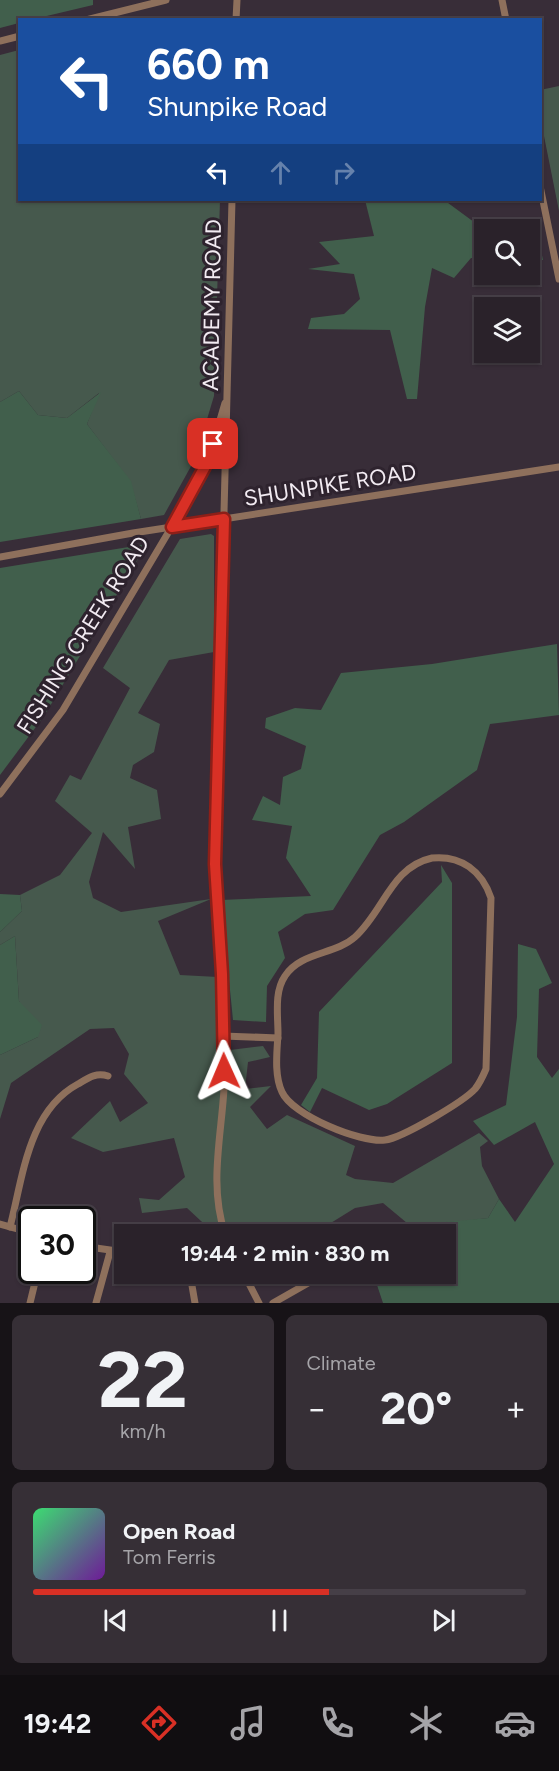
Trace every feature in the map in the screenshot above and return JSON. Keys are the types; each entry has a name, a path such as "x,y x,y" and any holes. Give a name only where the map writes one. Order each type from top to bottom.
{"street":[{"path":"94,18 166,0"},
{"path":"236,18 237,0"},
{"path":"502,0 506,18"},
{"path":"0,41 18,36"},
{"path":"542,196 559,279"},
{"name":"ACADEMY ROAD","path":"223,1224 217,1201 215,1169 224,1089 215,864 232,201"},
{"name":"FISHING CREEK ROAD","path":"0,794 63,710 172,527 208,461 228,392"},
{"name":"SHUNPIKE ROAD","path":"0,557 172,527 559,467"},
{"path":"449,858 465,864 479,874 488,890 492,906 487,1061 483,1077 469,1095 396,1138 379,1141 363,1138 303,1114 290,1105 279,1083 278,1038 278,998 285,976 302,961 340,947 355,937 410,867 424,859 449,858"},
{"path":"223,1036 278,1038"},
{"path":"10,1227 36,1130 45,1112 72,1087 93,1076 108,1076"},
{"path":"0,1224 18,1229"},
{"path":"96,1249 114,1252"},
{"path":"96,1303 110,1252"},
{"path":"30,1303 35,1284"},
{"path":"192,1284 195,1303"},
{"path":"249,1284 259,1303"},
{"path":"273,1303 306,1284"}],"green space":[{"path":"0,0 93,0 93,5 38,18 18,18 18,23 0,28"},
{"path":"18,50 18,201 220,201 214,396 195,459 164,515 141,519 130,481 87,424 99,393 67,418 38,415 19,391 0,402 0,55"},
{"path":"559,86 559,211 542,126 542,90"},
{"path":"365,201 445,201 474,222 474,258 471,258 454,278 432,268 425,307 417,399 407,399 390,330 308,329 311,318 344,314 360,299 354,274 308,269 340,264 319,242 374,236"},
{"path":"19,391 38,415 67,418 101,392 87,424 131,481 141,519 0,542 0,402"},
{"path":"211,534 214,536 214,652 169,660 138,713 160,724 154,752 133,765 130,778 157,790 161,819 128,827 135,869 103,832 89,882 93,898 121,912 211,899 158,921 180,975 218,977 230,1050 263,1046 270,1057 248,1062 245,1089 271,1086 250,1107 267,1129 287,1115 355,1146 346,1175 355,1179 393,1183 479,1133 488,1141 480,1147 482,1166 499,1199 488,1218 443,1224 408,1224 383,1203 355,1208 329,1224 204,1224 187,1208 142,1213 139,1198 159,1200 185,1177 174,1138 103,1152 71,1138 110,1101 120,1122 148,1103 124,1074 129,1054 114,1028 90,1029 11,1083 0,1119 0,1055 38,1037 19,1001 15,936 0,945 0,932 22,911 20,895 60,875 92,833 55,801 70,775 81,780 130,688 103,668 180,539"},
{"path":"147,544 44,716 0,775 0,568"},
{"path":"557,644 559,715 490,724 477,770 404,822 380,835 333,910 305,914 278,932 285,958 267,986 266,1022 233,1020 221,900 311,896 286,858 292,826 252,820 263,796 280,805 283,777 301,769 306,746 265,728 266,718 295,708 321,710 341,673 432,664"},
{"path":"441,865 452,883 452,1063 387,1104 369,1110 322,1088 310,1112 301,1105 317,1078 319,1012 442,882"},
{"path":"0,894 20,895 22,911 0,932"},
{"path":"15,936 19,1001 42,1025 38,1037 0,1055 0,945"},
{"path":"518,944 536,949 552,983 539,989 537,1057 552,1078 559,1069 559,1303 383,1303 377,1284 456,1284 456,1224 433,1224 488,1218 499,1199 515,1222 554,1164 535,1122 494,1145 473,1121 506,1105 517,1017"}],"route":[{"path":"213,444 208,461 172,527 224,519 215,864 222,974 224,1071"}]}
